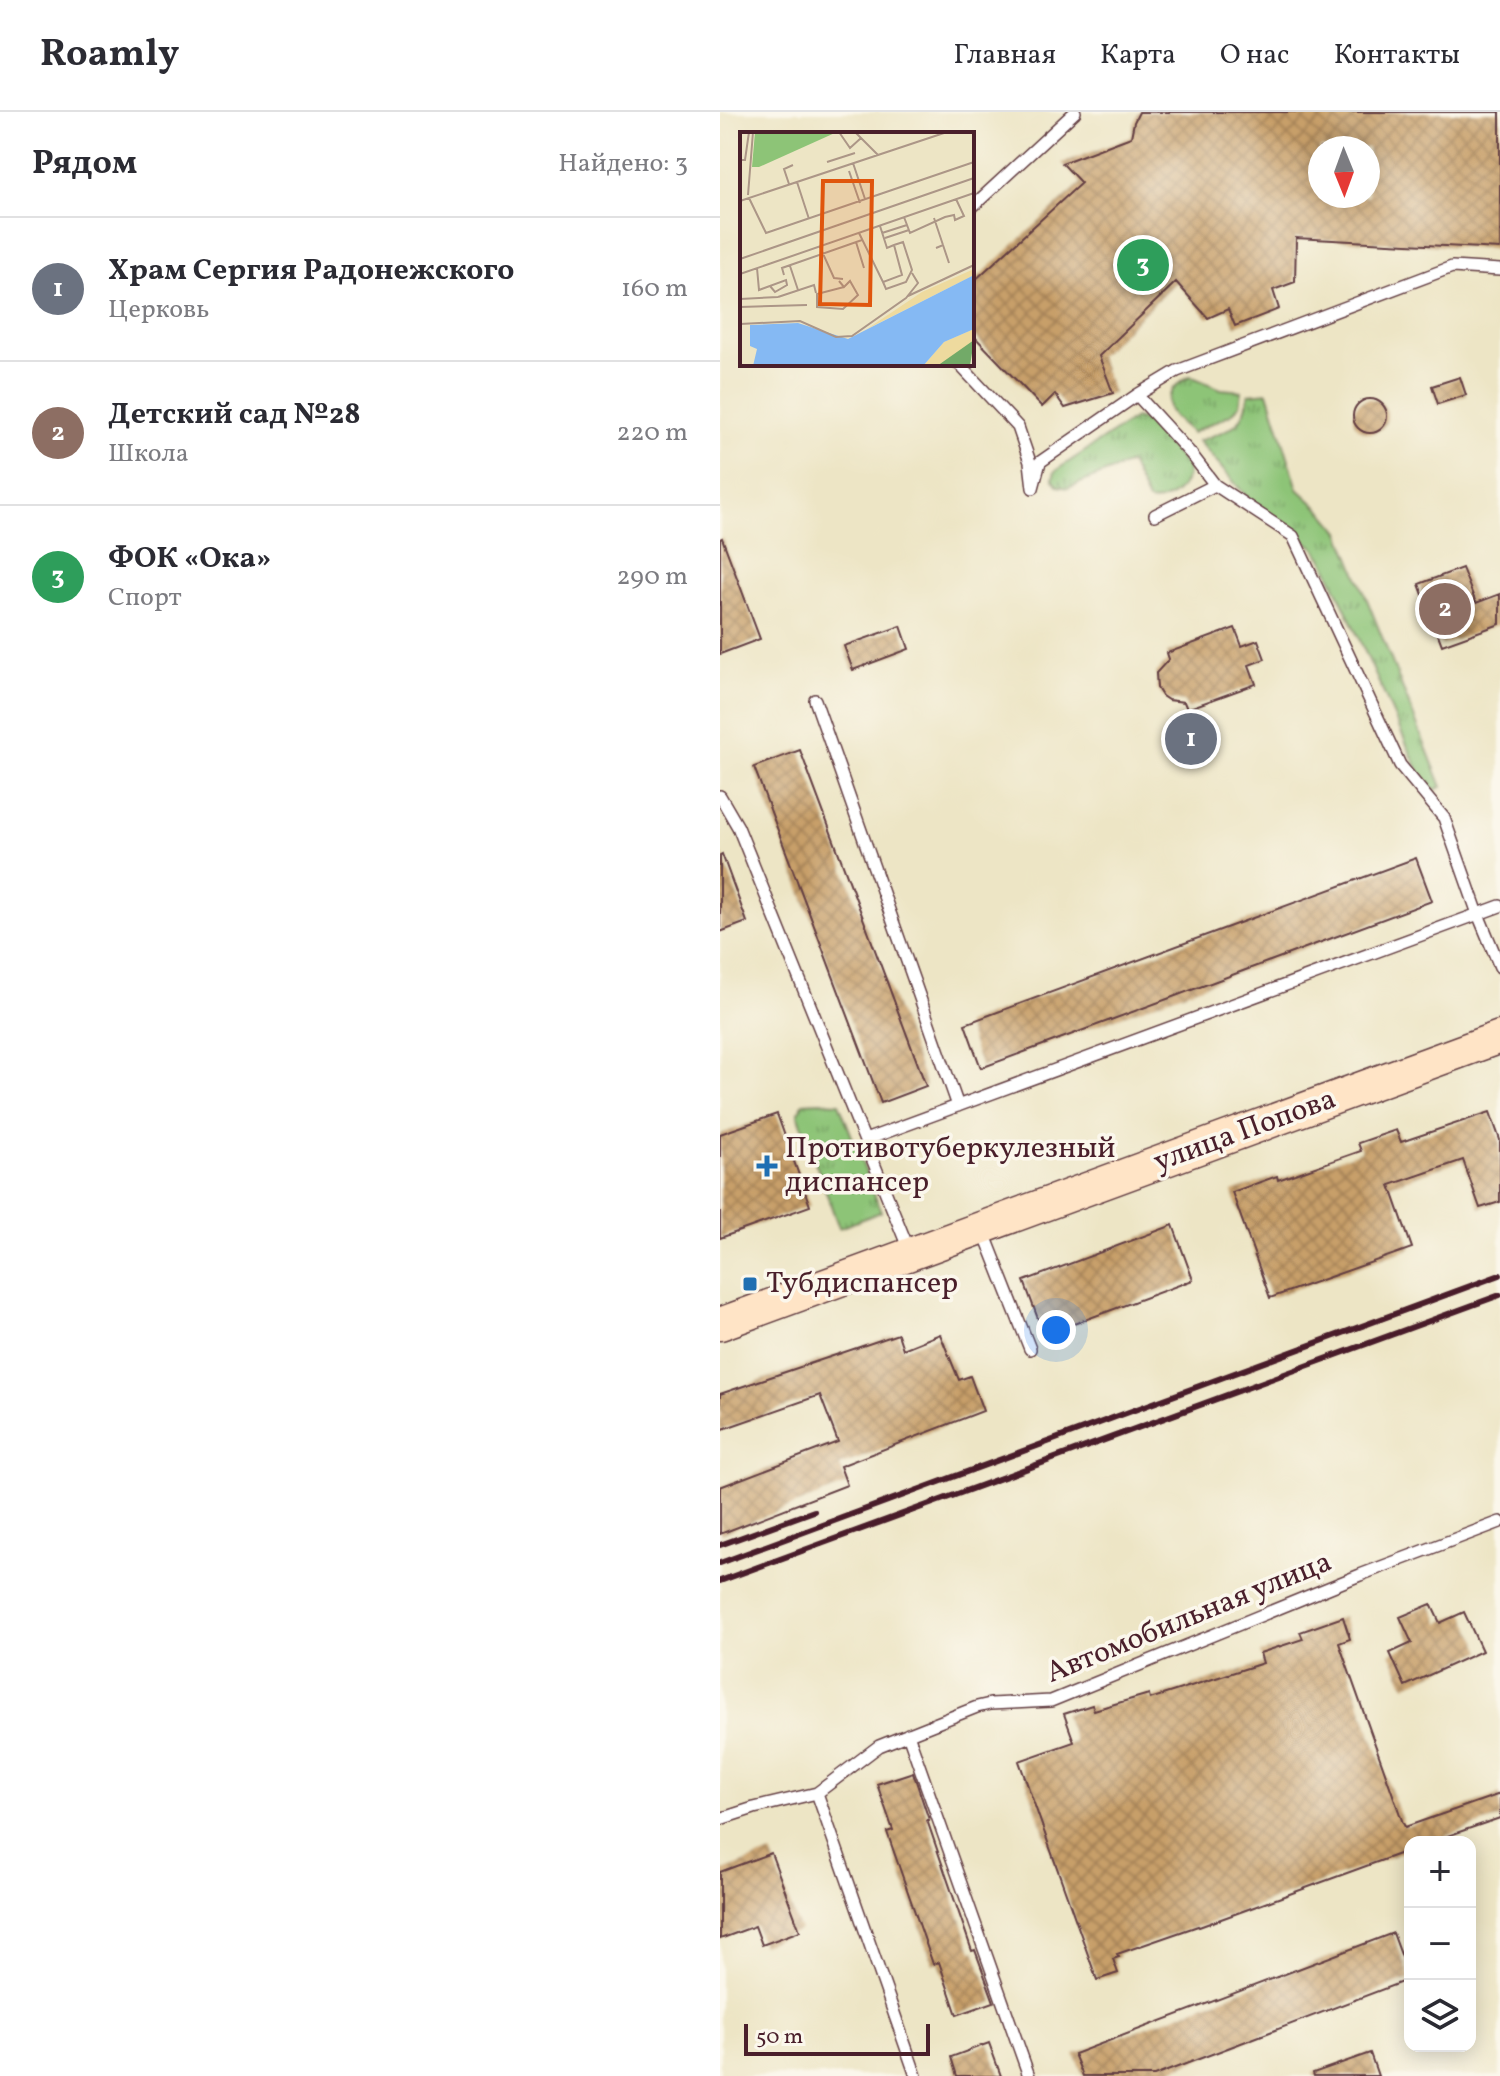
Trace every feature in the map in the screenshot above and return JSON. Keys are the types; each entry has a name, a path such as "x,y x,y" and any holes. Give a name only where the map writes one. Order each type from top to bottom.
{"street":[{"name":"улица Попова","path":"720,1324 1500,1037"}],"lane":[{"path":"974,205 1075,112"},
{"path":"961,366 1018,427 1030,462 1033,488 1040,462 1177,371 1452,267 1500,270"},
{"path":"1137,395 1215,485 1293,536 1400,765 1444,818 1500,967"},
{"path":"1155,515 1215,485"},
{"path":"815,700 958,1106"},
{"path":"720,796 738,827 911,1254"},
{"path":"865,1140 1500,906"},
{"path":"982,1227 1030,1349"},
{"name":"Автомобильная улица","path":"720,1819 817,1793 879,1746 977,1707 1051,1701 1360,1575 1500,1522"},
{"path":"908,1734 1029,2076"},
{"path":"817,1793 916,2076"}],"green space":[{"path":"1190,376 1221,389 1242,391 1240,405 1231,414 1192,433 1172,414 1168,402 1175,387"},
{"path":"1268,392 1298,489 1340,532 1442,787 1432,791 1425,785 1324,561 1314,547 1253,504 1198,441 1225,431 1238,421 1247,406 1249,394"},
{"path":"1135,418 1146,421 1188,467 1185,481 1176,493 1163,500 1148,501 1130,463 1068,488 1058,486 1053,479 1055,471"},
{"path":"803,1103 839,1103 881,1212 839,1228 798,1114"}],"building":[{"path":"1139,112 1500,112 1500,249 1296,238 1295,282 1273,290 1279,309 1235,326 1228,309 1208,318 1176,282 1099,356 1113,393 1065,408 1055,394 1042,407 974,336 974,281 1081,183 1062,163 1131,137"},
{"path":"1460,377 1466,395 1438,404 1432,386"},
{"path":"1370,399 1382,404 1387,416 1382,428 1370,433 1358,428 1353,416 1358,404"},
{"path":"720,539 760,639 720,654"},
{"path":"1462,568 1476,603 1500,594 1500,624 1442,645 1419,584"},
{"path":"901,626 909,649 853,670 844,646"},
{"path":"1235,628 1242,646 1258,640 1265,659 1249,665 1256,684 1187,709 1184,702 1162,696 1157,688 1156,673 1169,659 1167,653"},
{"path":"800,750 926,1086 881,1103 754,767"},
{"path":"720,855 747,922 720,932"},
{"path":"1416,858 1432,901 981,1068 965,1024"},
{"path":"1490,1112 1500,1140 1500,1202 1480,1208 1463,1160 1390,1185 1412,1248 1270,1298 1232,1192 1277,1176 1278,1180 1361,1151 1358,1143 1396,1130 1401,1142"},
{"path":"777,1114 810,1206 720,1238 720,1134"},
{"path":"1173,1225 1193,1280 1044,1335 1024,1281"},
{"path":"898,1334 903,1349 940,1334 959,1380 970,1376 983,1411 840,1466 847,1485 720,1534 720,1487 838,1442 820,1395 720,1430 720,1394"},
{"path":"1431,1604 1440,1623 1464,1612 1482,1651 1405,1686 1390,1653 1412,1643 1400,1617"},
{"path":"1343,1617 1350,1639 1339,1643 1405,1827 1500,1794 1500,1818 1448,1836 1404,1836 1404,1852 1117,1954 1119,1957 1113,1959 1118,1973 1097,1980 1019,1761 1074,1742 1064,1714 1092,1705 1094,1710 1149,1694 1150,1699 1263,1663 1260,1653 1303,1639 1300,1632"},
{"path":"913,1772 972,1951 975,1950 994,2002 957,2015 939,1962 933,1964 887,1832 893,1830 877,1784"},
{"path":"771,1853 800,1931 762,1945 755,1926 720,1939 720,1872"},
{"path":"1393,1933 1404,1963 1404,1981 1154,2076 1083,2076 1074,2054"},
{"path":"989,2043 1001,2076 957,2076 951,2057"},
{"path":"1370,2053 1378,2076 1314,2076 1313,2073"}],"railway":[{"path":"720,1563 1500,1275"},
{"path":"720,1581 1500,1295"},
{"path":"720,1545 814,1511"}],"place":[{"name":"ФОК «Ока»","path":"1143,265"},
{"name":"Детский сад №28","path":"1445,609"},
{"name":"Храм Сергия Радонежского","path":"1191,739"},
{"name":"Противотуберкулезный диспансер","path":"767,1166"},
{"name":"Тубдиспансер","path":"750,1284"}]}
